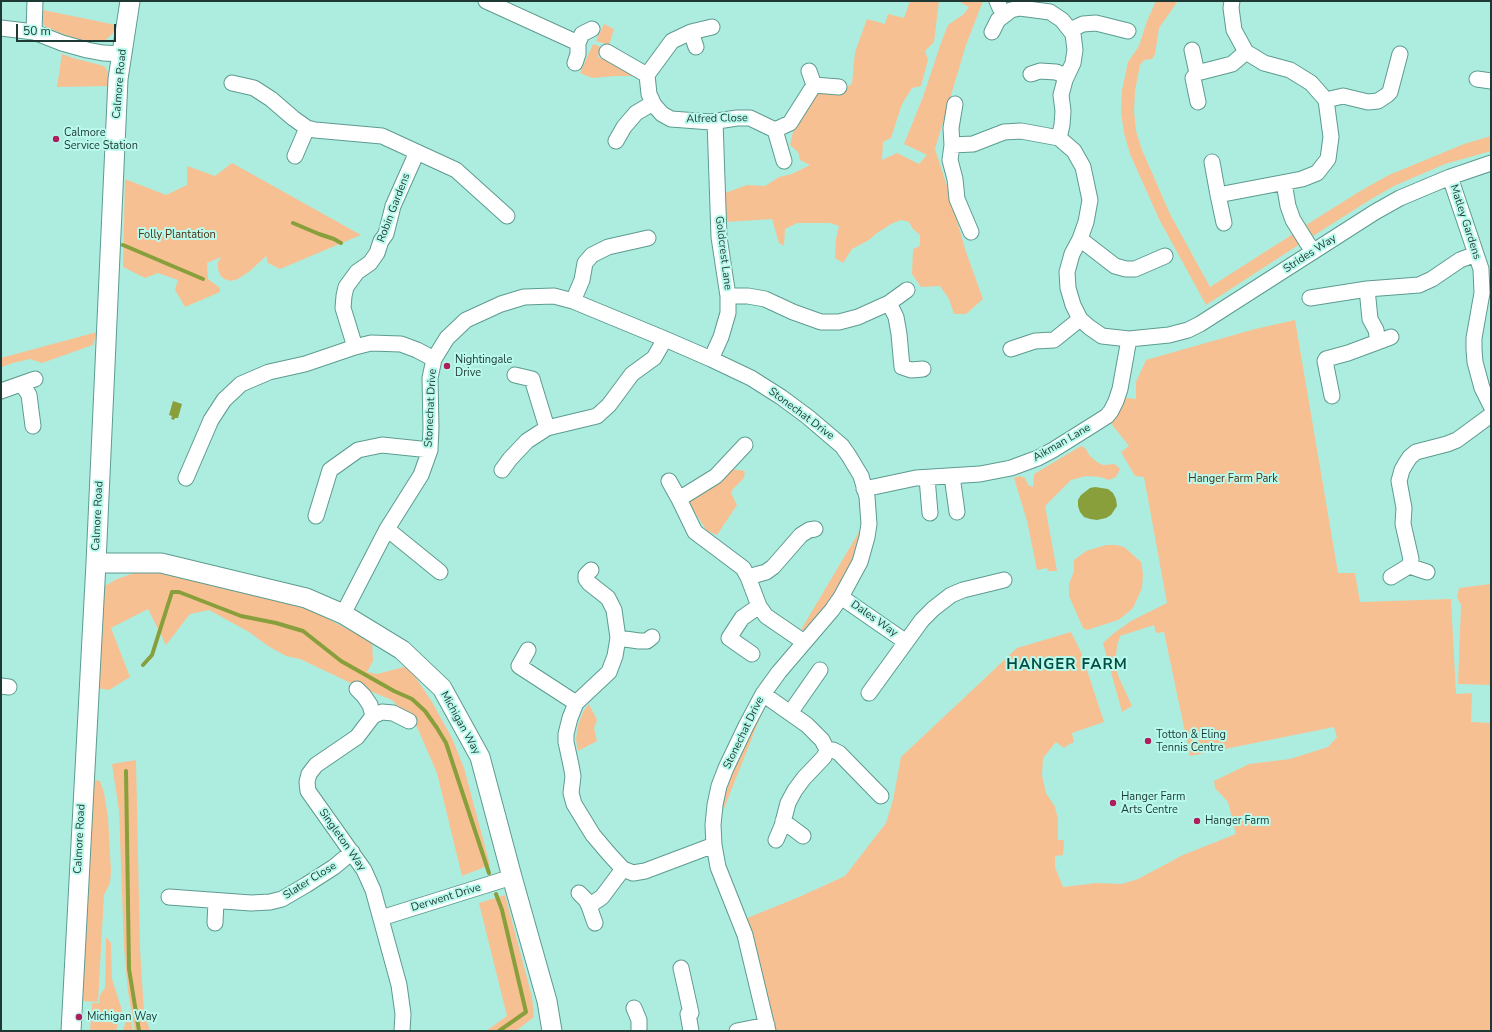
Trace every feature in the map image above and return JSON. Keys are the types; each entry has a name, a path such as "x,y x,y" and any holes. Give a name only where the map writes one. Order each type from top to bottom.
{"street":[{"path":"34,32 35,1"},
{"name":"Calmore Road","path":"71,1031 96,563 118,79 130,1"},
{"path":"486,1 578,44"},
{"path":"997,1 1004,15"},
{"path":"1218,195 1302,179 1317,173 1328,159 1331,138 1326,100 1311,83 1290,70 1264,63 1246,52 1234,30 1231,8 1232,1"},
{"path":"992,32 998,20 1011,10 1020,8 1050,12 1062,20 1073,34 1075,50 1073,63 1066,76 1061,95 1063,111 1062,126 1059,138"},
{"path":"1070,30 1083,24 1096,23 1128,32"},
{"path":"616,141 624,127 636,113 653,103 649,94 647,75 672,41 691,32 712,27"},
{"path":"1,28 34,32 62,43 87,50 122,54"},
{"path":"575,63 578,54 578,44 582,34 592,29"},
{"path":"691,32 696,47"},
{"path":"1192,50 1197,73 1194,78 1198,102"},
{"path":"607,52 647,75"},
{"path":"1197,73 1232,64 1246,52"},
{"path":"1326,100 1344,96 1368,102 1378,101 1390,92 1400,54"},
{"path":"809,71 814,85"},
{"path":"1031,74 1040,71 1056,72 1066,76"},
{"path":"232,83 254,88 271,99 307,128 382,136 456,170 507,216"},
{"path":"814,85 839,87"},
{"path":"784,161 775,130 790,123 814,85"},
{"name":"Alfred Close","path":"653,103 662,114 672,119 715,121 750,118 775,130"},
{"path":"956,104 951,128 952,145 950,160 955,179 957,199 971,232"},
{"name":"Goldcrest Lane","path":"711,358 721,337 728,313 728,296 719,238 715,121"},
{"path":"295,156 307,128"},
{"path":"952,145 973,144 1004,132 1021,131 1059,138 1074,151 1083,167 1090,200 1086,222 1066,272 1068,288 1073,304 1080,318 1054,340 1035,341 1011,349"},
{"name":"Robin Gardens","path":"355,346 343,308 346,287 357,272 370,262 377,253 381,241 386,234 392,206 417,152"},
{"path":"1212,162 1224,223"},
{"name":"Strides Way","path":"1080,318 1089,327 1102,336 1129,339 1169,335 1188,330 1200,324 1375,212 1400,198 1450,177 1491,163"},
{"name":"Matley Gardens","path":"1450,177 1481,269 1484,324 1474,338 1475,362 1482,388 1491,406"},
{"path":"1284,182 1288,206 1293,220 1313,252"},
{"path":"573,301 582,280 586,263 592,255 608,247 648,238"},
{"path":"1080,239 1115,266 1126,269 1135,269 1165,256"},
{"path":"1310,298 1367,289 1419,285 1432,280 1453,263 1476,254"},
{"path":"1332,396 1325,361 1326,359 1384,340 1370,319 1367,289"},
{"path":"728,296 748,296 765,299 793,312 821,322 839,322 858,317 889,303 907,290"},
{"name":"Stonechat Drive","path":"343,614 386,530 421,475 430,450 430,378 434,360 447,338 466,320 501,304 524,297 554,296 573,301 711,358 751,378 781,397 842,446 861,476 868,510 868,537 860,562 841,597 763,694 746,726 719,786 715,805 713,824 714,845 721,874 746,935 768,1028"},
{"path":"889,303 896,317 900,334 902,367 911,370 923,369"},
{"path":"502,470 527,441 546,428 597,416 609,405 632,374 654,358 665,339"},
{"name":"Aikman Lane","path":"864,489 885,484 927,478 980,474 1011,468 1038,458 1107,416 1116,401 1120,389 1129,339"},
{"path":"186,478 211,420 224,400 241,384 269,372 305,364 355,346 371,343 402,344 417,350 434,360"},
{"path":"515,375 532,379 546,428"},
{"path":"1,390 28,382 33,426"},
{"path":"1391,577 1409,566 1411,559 1403,524 1404,508 1399,481 1406,462 1416,452 1447,444 1456,440 1491,415"},
{"path":"316,516 330,470 358,450 382,445 430,450"},
{"path":"679,499 716,476 745,445"},
{"path":"952,476 957,512"},
{"path":"927,478 930,513"},
{"path":"669,481 696,532 743,568 759,606 766,616 804,642"},
{"path":"748,577 766,572 773,567 801,535 808,530 815,529"},
{"path":"386,530 440,572"},
{"name":"Michigan Way","path":"96,563 161,563 306,598 343,614 402,650 442,688 480,757 547,1001 552,1031"},
{"path":"1409,566 1427,572"},
{"path":"591,570 586,575 586,579 608,598 614,610 618,638 609,672 576,703 566,734 566,742 573,776 571,793 580,815 610,855 623,869 633,873 645,871 714,845"},
{"name":"Dales Way","path":"869,693 926,615 951,595 971,587 1004,580"},
{"name":"Dales Way","path":"841,597 906,642"},
{"path":"752,654 729,638 742,618 759,606"},
{"path":"618,638 639,642 647,641 652,637"},
{"path":"528,650 516,671 576,703"},
{"path":"790,713 820,670"},
{"path":"357,689 370,705 372,716 382,712 393,713 409,721"},
{"path":"763,694 817,734 827,750 824,757 795,790 787,807 776,840"},
{"name":"Singleton Way","path":"372,716 357,737 316,765 309,774 307,782 308,791 364,870 373,890 399,985 404,1022 402,1031"},
{"path":"827,750 833,750 839,753 881,796"},
{"path":"783,821 803,836"},
{"name":"Slater Close","path":"169,897 250,903 270,902 282,899 334,867 352,852"},
{"path":"589,906 602,897 623,869"},
{"name":"Derwent Drive","path":"381,918 512,877"},
{"path":"579,893 586,900 595,923"},
{"path":"215,923 216,901"},
{"path":"681,968 691,1013 688,1014 691,1031"},
{"path":"634,1008 639,1020 639,1031"},
{"path":"737,1031 768,1028"}],"green space":[{"path":"910,1 939,1 934,42 925,51 928,60 921,86 912,88 902,104 891,138 883,142 882,160 897,153 919,164 927,155 904,144 923,97 942,40 948,25 964,14 969,7 958,1 983,1 966,45 935,149 966,252 983,299 966,314 954,314 949,299 940,286 921,287 912,274 913,249 920,246 920,235 913,229 909,222 901,220 891,224 869,240 852,249 843,263 835,258 836,239 839,226 830,223 797,223 785,229 784,246 779,243 772,219 725,222 725,193 747,185 765,186 779,177 792,174 810,165 800,160 798,152 790,145 795,123 815,94 842,90 852,84 855,52 867,19 885,24 888,14 904,18"},
{"path":"1156,1 1178,1 1159,28 1155,54 1152,59 1144,60 1140,65 1135,91 1134,111 1136,131 1142,150 1170,214 1210,287 1293,234 1300,244 1206,305 1159,219 1130,154 1124,133 1121,112 1122,90 1128,62 1139,46 1147,21"},
{"path":"43,10 116,25 115,31 107,39 100,42 89,42 68,36 46,27 43,24"},
{"path":"604,24 614,29 609,45 596,41"},
{"path":"593,44 601,47 598,57 624,66 635,76 592,78 580,73"},
{"path":"62,54 104,66 108,72 108,86 57,87"},
{"path":"1491,136 1491,151 1445,164 1394,186 1313,236 1306,225 1389,175 1464,144"},
{"name":"Folly Plantation","path":"232,163 361,235 280,269 268,263 266,256 250,271 238,279 231,281 224,279 220,275 218,262 221,257 207,263 208,279 220,288 220,292 185,307 175,290 178,280 158,273 145,278 123,267 125,179 166,195 187,185 187,166 215,176"},
{"name":"Hanger Farm Park","path":"1295,320 1338,573 1355,573 1360,602 1451,599 1456,694 1472,693 1471,722 1491,723 1491,1031 776,1031 745,919 845,876 886,823 893,800 901,757 1017,648 1071,632 1081,652 1104,722 1072,733 1074,742 1064,748 1056,742 1043,758 1042,776 1046,793 1055,807 1058,819 1058,840 1064,840 1063,855 1055,856 1055,867 1063,887 1097,883 1122,884 1138,879 1183,855 1236,834 1228,802 1215,788 1214,781 1249,764 1290,759 1328,747 1337,737 1334,727 1190,756 1164,632 1156,633 1154,625 1120,636 1117,646 1115,665 1119,678 1132,706 1122,712 1103,643 1131,621 1167,603 1144,477 1135,476 1121,452 1129,446 1110,422 1115,418 1126,398 1136,399 1136,382 1146,360 1255,329"},
{"path":"97,332 93,345 42,363 30,359 1,367 1,358"},
{"path":"1081,446 1085,448 1090,456 1097,462 1103,465 1115,464 1120,469 1116,477 1109,480 1100,477 1086,476 1071,480 1045,506 1057,571 1048,571 1047,568 1037,570 1027,521 1014,478 1020,476 1025,478 1028,485 1033,487 1034,474"},
{"path":"731,469 745,471 744,478 731,493 737,505 717,535 707,531 694,511 690,509 687,501 721,482"},
{"path":"862,527 860,544 837,594 806,630 802,630 802,628"},
{"path":"1106,545 1124,547 1141,562 1143,574 1142,588 1133,608 1125,615 1118,620 1087,630 1083,628 1069,596 1069,584 1074,571 1074,560 1086,551"},
{"path":"134,573 157,573 190,576 240,588 313,611 372,642 373,661 367,672 377,674 408,666 432,702 452,738 464,768 490,865 462,876 437,773 417,727 392,700 355,685 300,659 286,656 268,646 249,632 209,610 190,614 166,645 148,609 111,628 130,677 109,690 97,688 103,587 117,579"},
{"path":"1491,584 1491,685 1458,684 1461,605 1457,598 1459,588"},
{"path":"589,704 597,720 594,728 597,741 578,751 576,739 578,725 583,712"},
{"path":"764,708 719,821 723,790 761,710"},
{"path":"136,760 140,949 144,1012 150,1031 135,1031 128,992 124,947 119,811 112,764"},
{"path":"94,780 100,781 104,793 108,817 111,871 110,883 104,895 98,1002 82,1001"},
{"path":"505,895 532,997 534,1017 516,1031 486,1031 507,1016 479,903"},
{"path":"106,937 111,943 112,979 122,1010 116,1031 90,1031 92,1003 99,1003 100,995 105,988"},
{"path":"129,1010 133,1031 123,1031"}],"shaded area":[{"path":"173,401 182,404 178,418 175,418 174,420 171,419 172,416 169,415"},
{"path":"1095,487 1108,489 1113,493 1117,506 1111,515 1097,520 1084,517 1078,506 1078,500 1081,495 1090,488"}],"waterway":[{"path":"293,223 341,243"},
{"path":"123,245 203,279"},
{"path":"143,665 152,655 172,592 179,592 241,616 276,623 303,631 341,661 394,691 412,699 425,711 446,743 489,873"},
{"path":"126,771 129,969 139,1031"},
{"path":"496,894 502,910 526,1012 499,1031"}],"place":[{"name":"Calmore Service Station","path":"56,139"},
{"name":"Nightingale Drive","path":"447,366"},
{"name":"Totton & Eling Tennis Centre","path":"1148,741"},
{"name":"Hanger Farm Arts Centre","path":"1113,803"},
{"name":"Hanger Farm","path":"1197,821"},
{"name":"Michigan Way","path":"79,1017"}],"district":[{"name":"HANGER FARM","path":"1067,665"}]}
